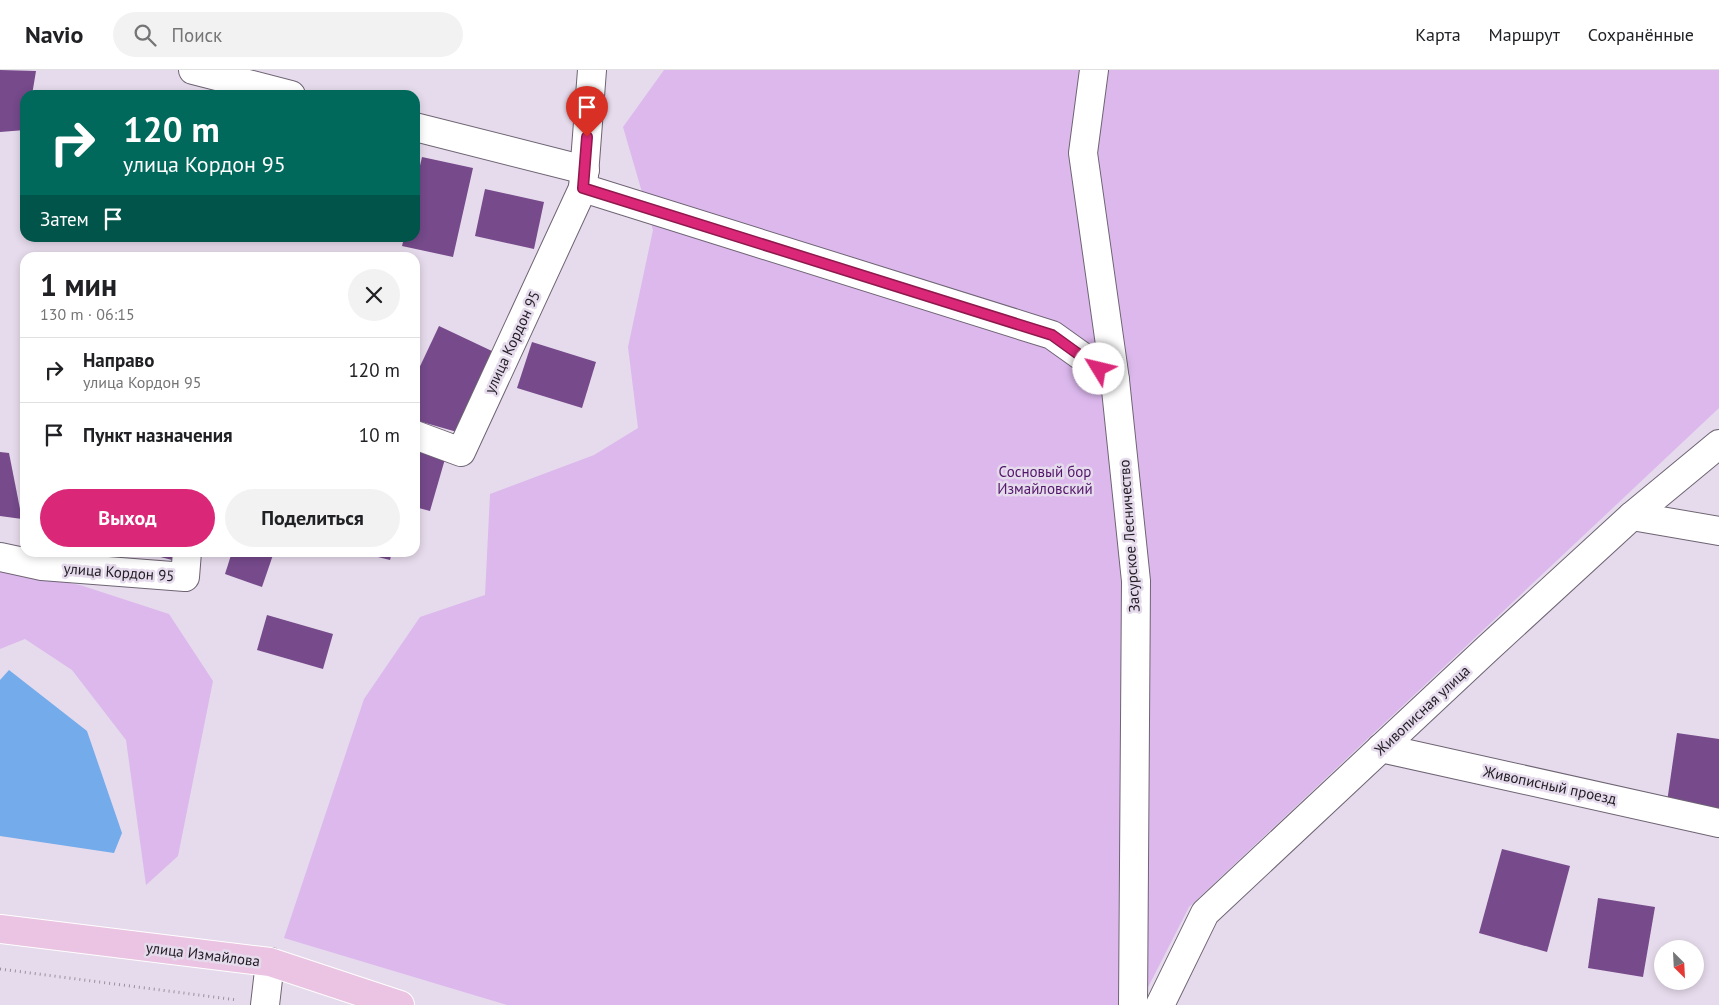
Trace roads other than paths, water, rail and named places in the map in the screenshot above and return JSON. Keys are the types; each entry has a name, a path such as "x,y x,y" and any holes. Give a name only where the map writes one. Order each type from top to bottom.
{"main road":[{"name":"улица Измайлова","path":"0,928 270,962 400,1005"}],"street":[{"path":"193,70 271,90"},
{"name":"улица Кордон 95","path":"420,436 461,452 584,179 592,70"},
{"name":"Засурское Лесничество","path":"1094,70 1084,153 1115,380 1136,581 1133,1005"},
{"path":"420,129 584,179 1052,335 1115,380"},
{"name":"Живописная улица","path":"1160,1005 1205,913 1632,516 1719,444"},
{"path":"1632,516 1719,531"},
{"name":"улица Кордон 95","path":"0,557 42,566 185,577 187,557"},
{"name":"Живописный проезд","path":"1381,748 1719,823"},
{"path":"265,1004 270,962"}],"water":[{"path":"9,670 87,731 122,833 114,853 0,836 0,680"}],"park label":[{"name":"Сосновый бор Измайловский","path":"1045,480"}]}
